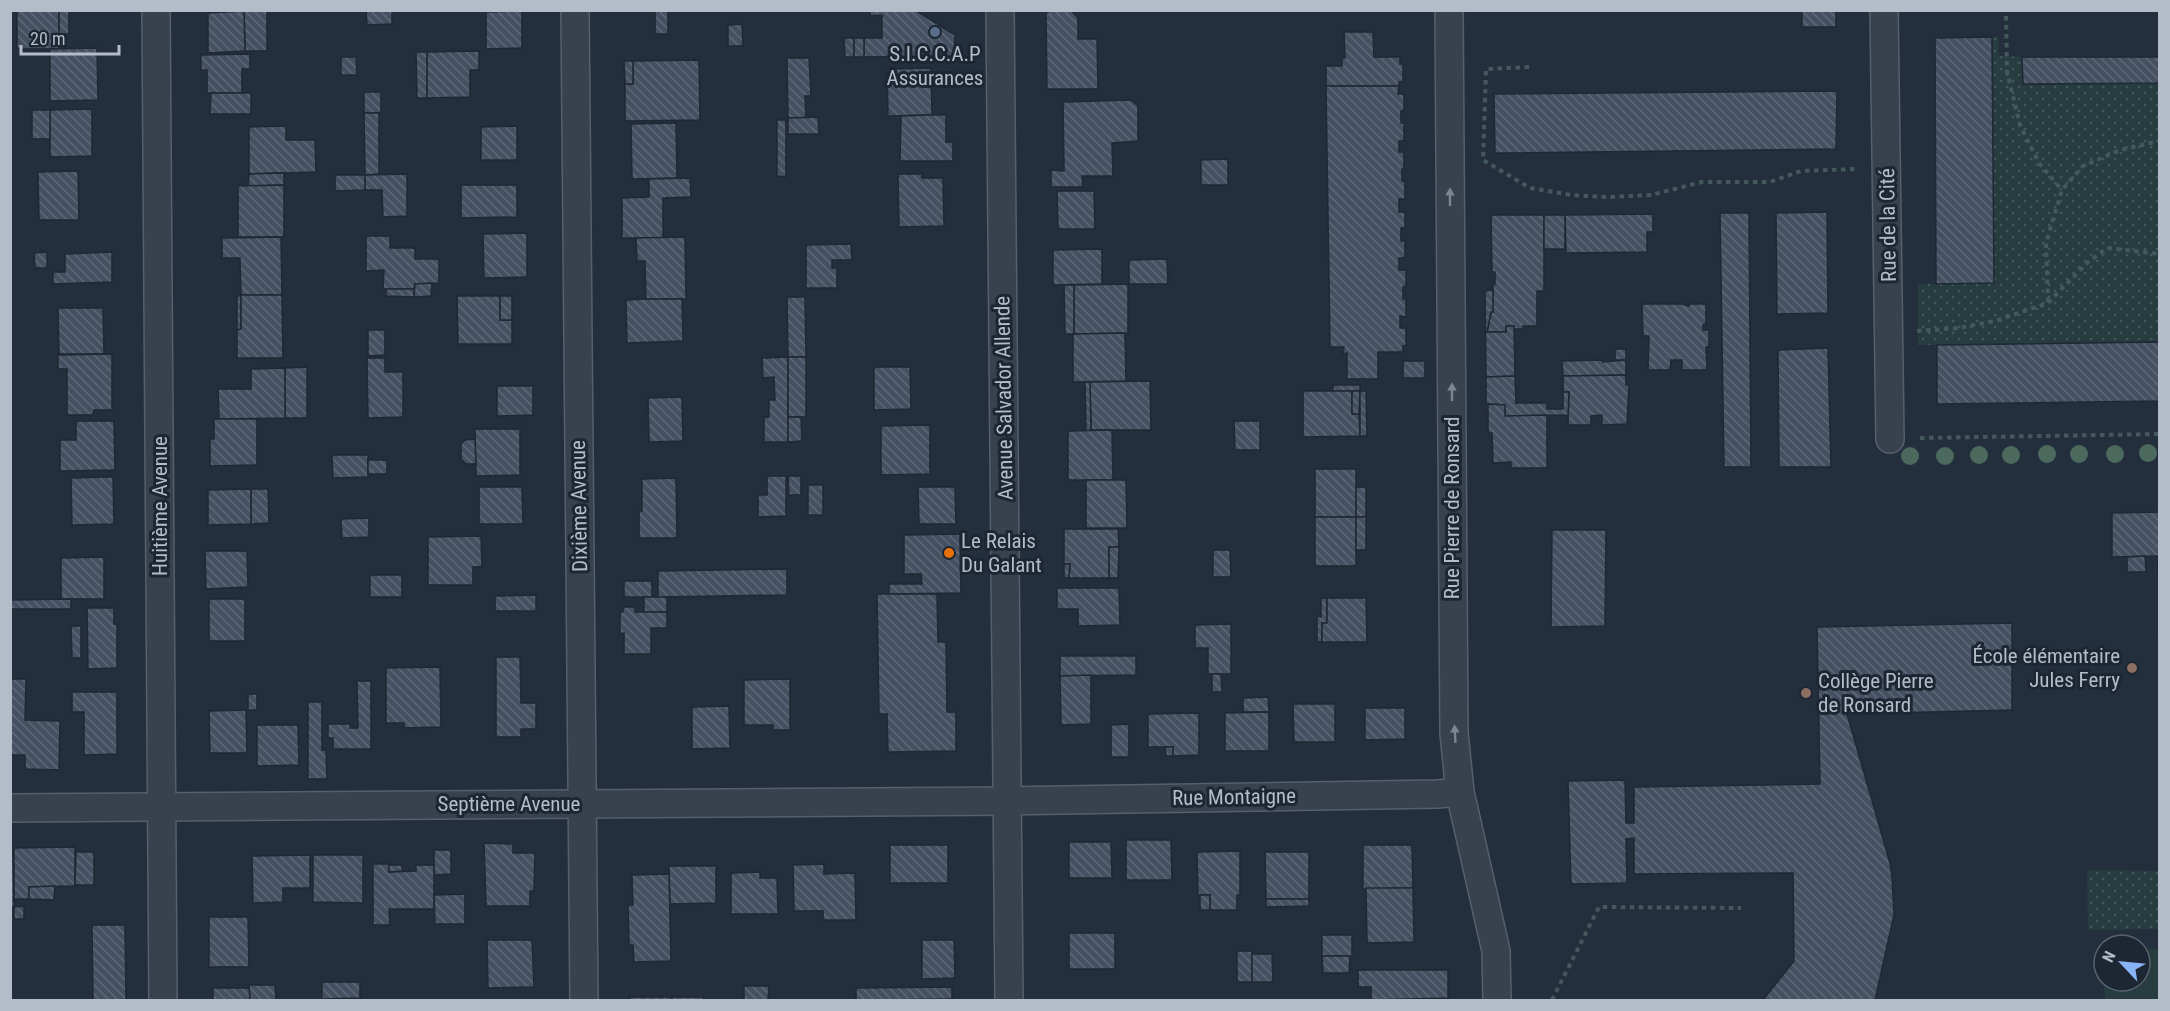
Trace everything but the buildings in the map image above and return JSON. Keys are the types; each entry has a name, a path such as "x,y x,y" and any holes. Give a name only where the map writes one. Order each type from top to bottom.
{"street":[{"name":"Huitième Avenue","path":"156,10 163,1000"},
{"name":"Dixième Avenue","path":"575,10 584,1000"},
{"name":"Avenue Salvador Allende","path":"1000,10 1009,1000"},
{"name":"Rue Pierre de Ronsard","path":"1449,10 1454,733 1460,792 1496,951 1497,1000"},
{"name":"Rue de la Cité","path":"1884,10 1890,439"},
{"name":"Rue Montaigne","path":"1007,801 1460,792"},
{"name":"Septième Avenue","path":"10,808 1007,801"}],"path":[{"path":"2006,16 2007,72 2020,125 2039,163 2062,190"},
{"path":"1529,68 1486,69 1483,160 1530,188 1571,195 1608,197 1651,195 1702,182 1770,182 1801,171 1887,169"},
{"path":"2048,303 2046,243 2062,190 2083,166 2120,150 2160,141"},
{"path":"1889,332 1959,328 1995,321 2048,303 2086,263 2107,248 2160,254"},
{"path":"1890,439 2160,434"},
{"path":"1552,1000 1599,907 1741,908"}],"green space":[{"path":"1992,37 1998,37 1999,56 2022,57 2023,84 2159,83 2159,342 1918,345 1918,284 1994,283"},
{"path":"2087,870 2159,871 2159,929 2088,930"},
{"path":"2152,949 2159,949 2159,1000 2105,1000 2105,993 2152,993"}],"place":[{"name":"S.I.C.C.A.P Assurances","path":"935,32"},
{"name":"Le Relais Du Galant","path":"949,553"},
{"name":"École élémentaire Jules Ferry","path":"2132,668"},
{"name":"Collège Pierre de Ronsard","path":"1806,693"}]}
